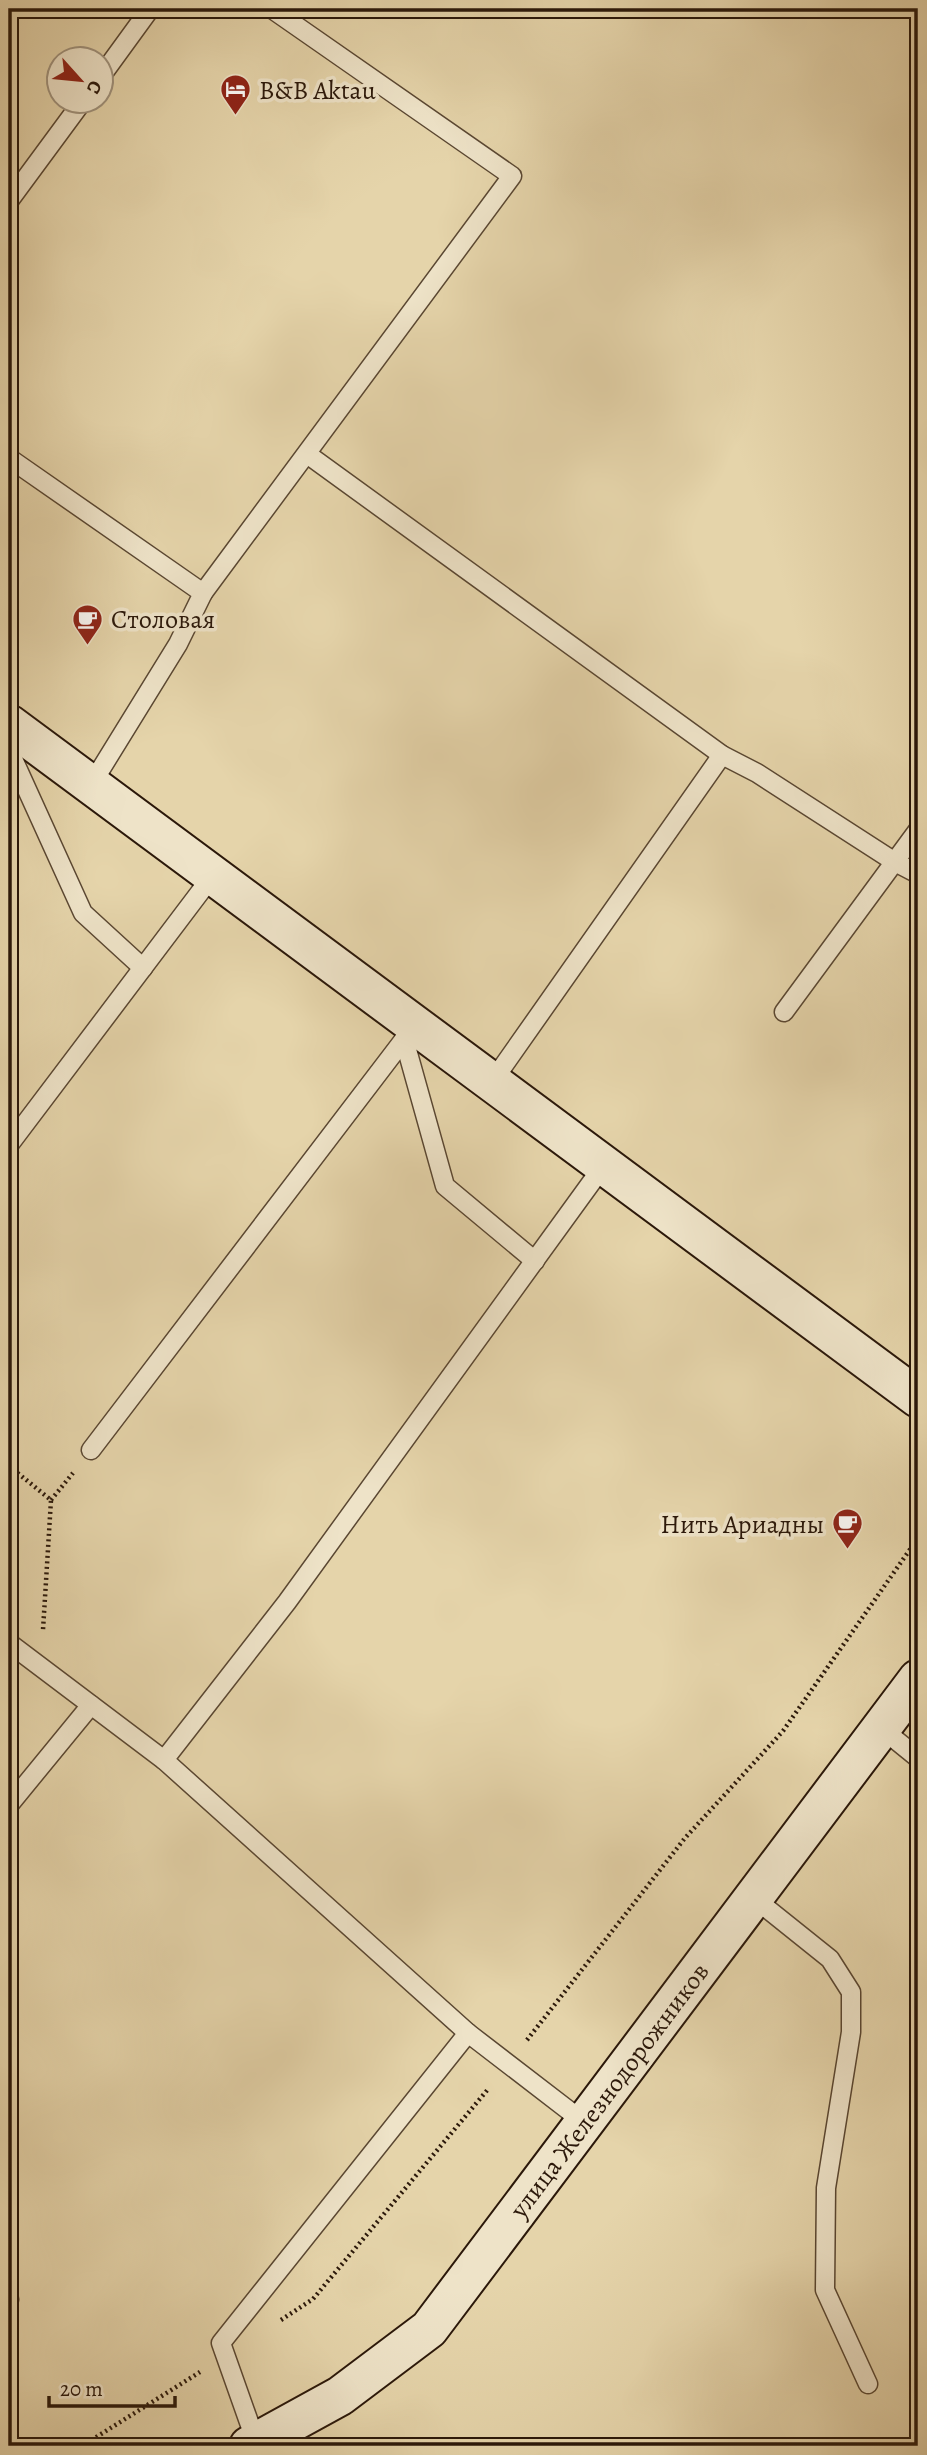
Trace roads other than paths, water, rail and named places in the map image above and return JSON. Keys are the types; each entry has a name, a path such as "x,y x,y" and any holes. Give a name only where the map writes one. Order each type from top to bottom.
{"street":[{"path":"11,736 91,785 212,875 409,1032 492,1082 918,1398"},
{"name":"улица Железнодорожников","path":"252,2444 340,2396 429,2329 918,1679"}],"lane":[{"path":"116,56 150,9"},
{"path":"91,785 178,644 203,593 512,176 272,9"},
{"path":"9,201 72,116"},
{"path":"307,454 722,755 757,773 918,874"},
{"path":"9,458 203,593"},
{"path":"11,736 83,913 142,968"},
{"path":"492,1082 722,755"},
{"path":"784,1012 918,830"},
{"path":"9,1145 212,875"},
{"path":"409,1032 445,1186 535,1261"},
{"path":"91,1450 409,1032"},
{"path":"164,1760 287,1602 604,1165"},
{"path":"9,1643 164,1760 468,2033 585,2123"},
{"path":"9,1805 91,1705"},
{"path":"881,1728 918,1758"},
{"path":"754,1898 831,1959 850,1992 851,2032 826,2188 825,2290 868,2384"},
{"path":"252,2444 221,2343 468,2033"}],"place":[{"name":"B&B Aktau","path":"236,117"},
{"name":"Столовая","path":"88,646"},
{"name":"Нить Ариадны","path":"847,1551"}]}
